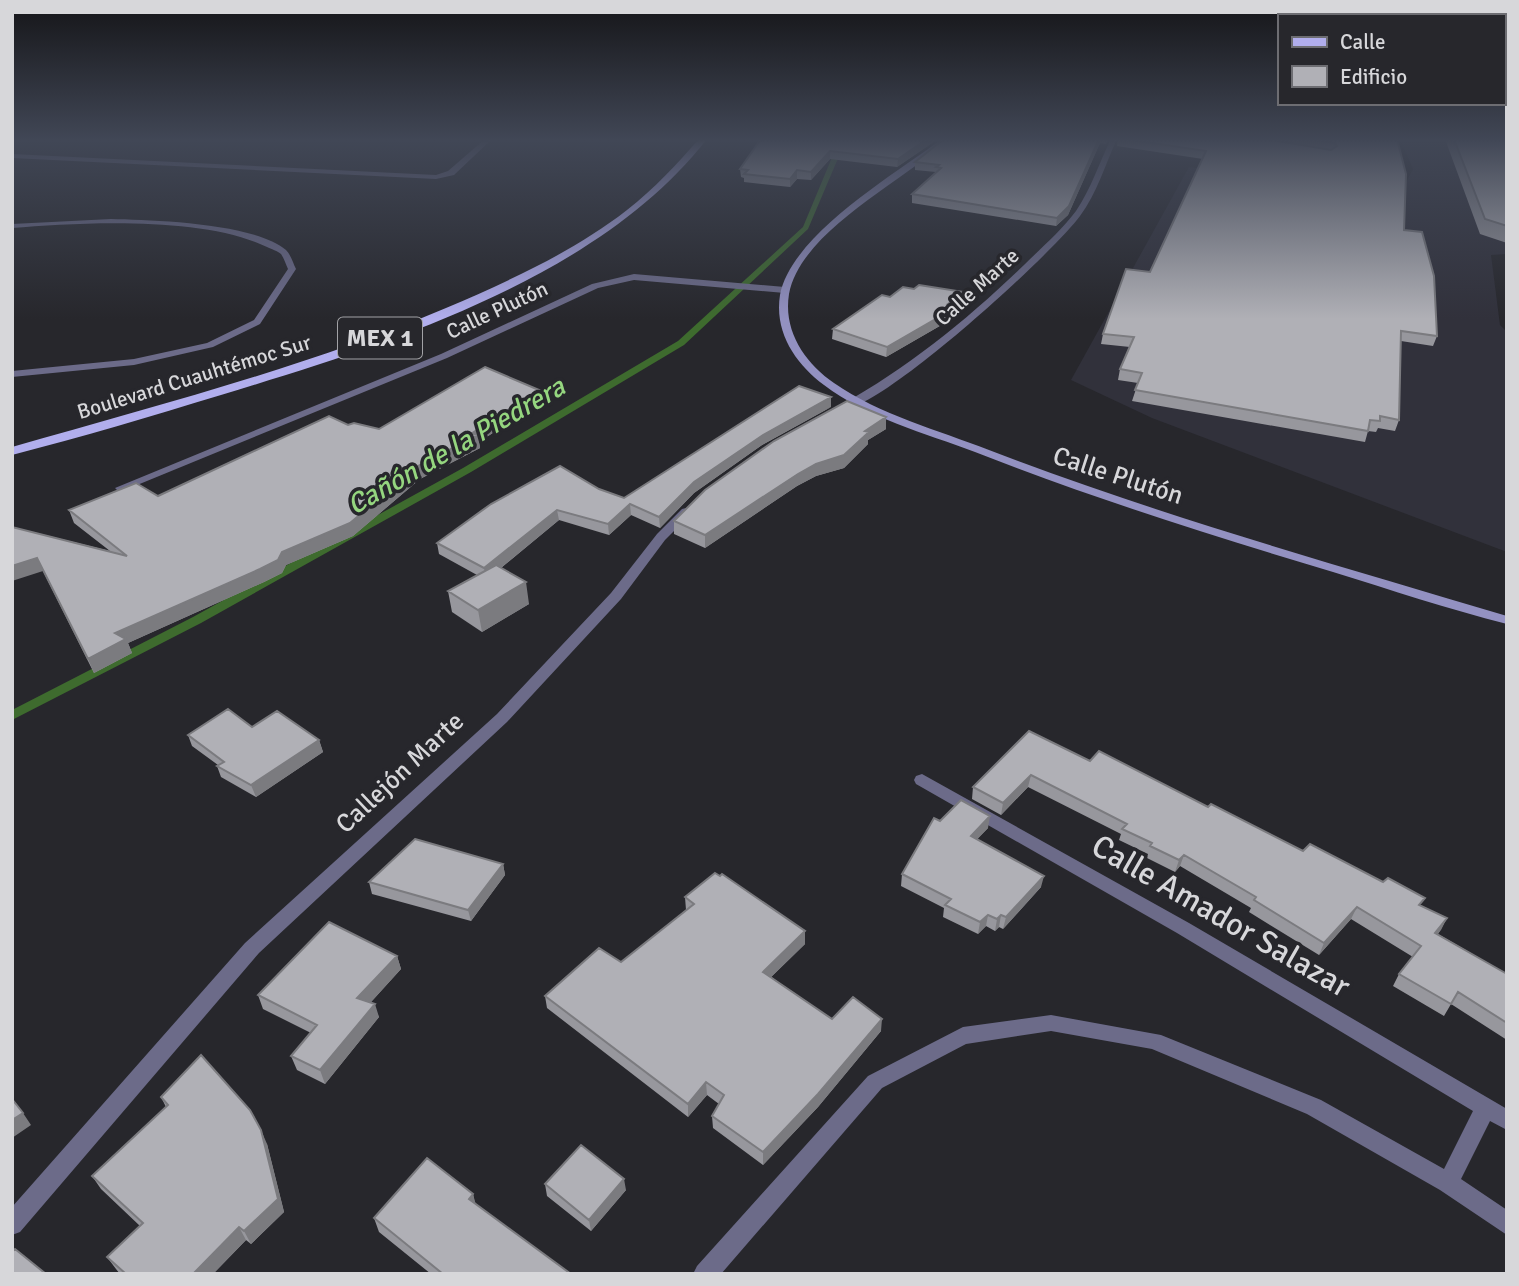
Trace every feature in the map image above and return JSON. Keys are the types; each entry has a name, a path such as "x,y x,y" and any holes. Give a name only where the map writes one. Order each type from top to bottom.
{"main road":[{"name":"Boulevard Cuauhtémoc Sur","path":"12,451 294,369 432,318 561,256 628,214 645,199"}],"street":[{"name":"Calle Plutón","path":"866,199 808,248 793,271 785,290 784,326 801,358 827,381 857,401 1035,473 1226,536 1507,620"},
{"name":"Calle Marte","path":"857,401 925,356 992,301 1070,224 1087,199"},
{"path":"12,226 74,222 198,227 263,242 285,252 292,269 257,322 210,345 134,362 12,374"},
{"name":"Calle Plutón","path":"121,488 444,356 594,286 634,277 785,290"},
{"path":"835,413 857,401"},
{"name":"Callejón Marte","path":"12,1224 252,948 502,718 616,596 661,537 701,498"},
{"name":"Calle Amador Salazar","path":"922,780 1183,928 1507,1120"},
{"path":"705,1274 876,1082 963,1036 1051,1023 1154,1041 1314,1107 1448,1183 1507,1224"},
{"path":"1448,1183 1486,1108"}],"shaded area":[{"path":"1171,199 1507,199 1507,254 1491,255 1500,325 1507,332 1507,552 1152,418 1071,380"}],"building":[{"path":"942,199 1072,199 1057,218"},
{"path":"1184,199 1405,199 1404,230 1422,232 1434,276 1437,336 1401,331 1399,420 1380,416 1380,421 1370,420 1368,431 1135,390 1142,373 1120,369 1134,337 1103,334 1126,269 1150,272"},
{"path":"1477,199 1507,199 1507,226 1485,219"},
{"path":"919,285 964,292 948,304 958,306 887,347 833,329 882,295 890,297 903,287 914,289"},
{"path":"485,367 539,390 471,434 478,435 418,466 350,523 282,552 278,560 260,569 115,633 126,639 88,659 37,558 12,566 12,527 127,556 69,510 136,483 158,496 329,416 348,425 354,423 379,429"},
{"path":"799,386 831,397 763,435 694,482 659,517 630,504 608,524 557,510 484,568 437,543 491,504 560,466 599,489 624,498"},
{"path":"847,401 886,417 865,431 869,432 844,455 816,464 798,474 705,535 674,521 705,490 774,441"},
{"path":"496,565 526,582 478,610 448,591"},
{"path":"228,709 252,727 277,711 319,740 251,785 217,766 224,762 188,735"},
{"path":"1029,731 1090,761 1099,751 1208,807 1211,804 1303,851 1310,844 1383,882 1388,878 1425,898 1419,905 1447,918 1435,933 1507,974 1507,1023 1458,992 1451,1004 1399,974 1421,946 1357,907 1324,943 1254,900 1256,897 1184,855 1179,860 1150,846 1152,843 1122,829 1127,824 1031,775 1003,803 973,787"},
{"path":"961,800 990,816 971,836 1044,876 1006,917 1001,915 997,919 988,915 980,922 945,905 951,899 902,874 934,818 940,821"},
{"path":"415,839 503,864 468,910 369,882"},
{"path":"715,873 720,876 722,874 805,931 763,972 832,1019 853,997 882,1019 818,1094 763,1152 712,1116 724,1095 706,1082 688,1104 545,996 599,948 621,962 694,904 685,897"},
{"path":"329,922 397,956 357,998 375,1004 320,1070 291,1056 317,1025 258,995"},
{"path":"201,1055 250,1110 261,1130 278,1199 244,1231 239,1227 193,1274 126,1274 107,1257 143,1223 92,1176 168,1105 161,1097"},
{"path":"12,1099 23,1113 12,1120"},
{"path":"581,1145 624,1179 589,1220 545,1184"},
{"path":"427,1158 473,1194 469,1199 571,1274 443,1274 374,1218"},
{"path":"15,1249 46,1274 12,1274 12,1252"}],"waterway":[{"name":"Cañón de la Piedrera","path":"12,716 197,620 467,470 681,343 806,228 818,199"}]}
